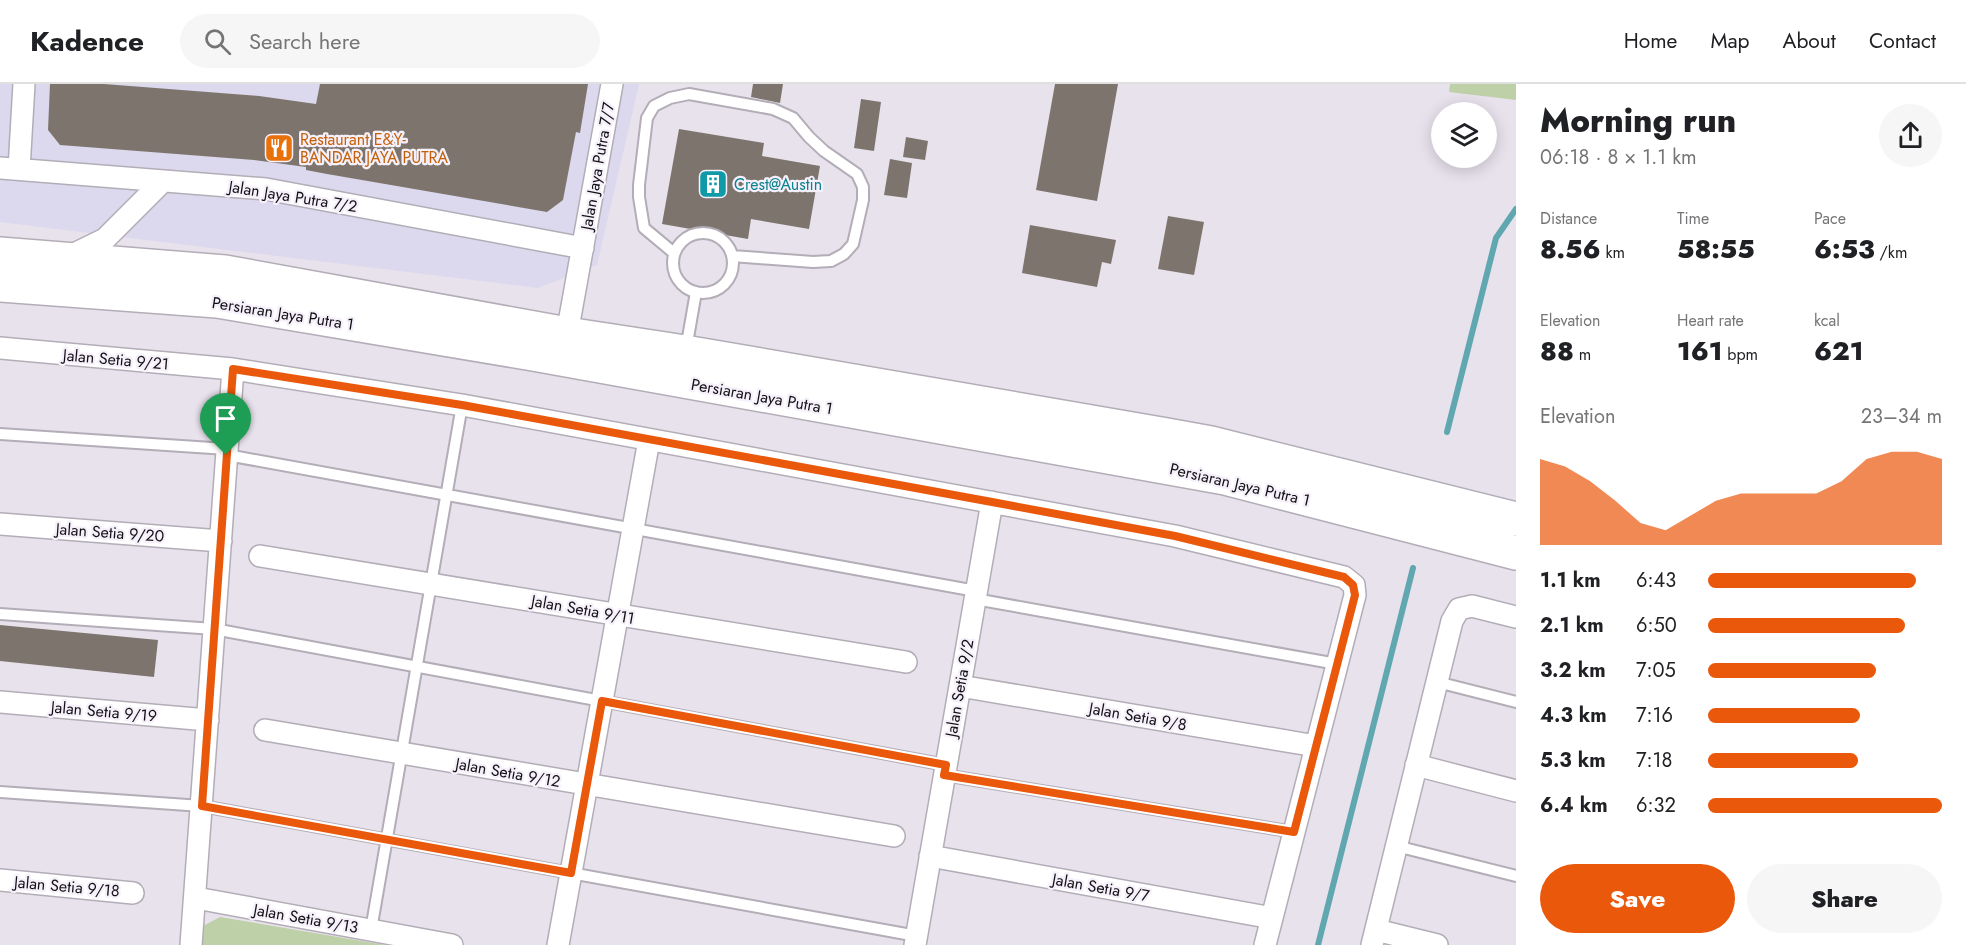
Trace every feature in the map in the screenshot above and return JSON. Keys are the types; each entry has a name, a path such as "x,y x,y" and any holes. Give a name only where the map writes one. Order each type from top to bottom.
{"main road":[{"name":"Persiaran Jaya Putra 1","path":"0,254 225,272 567,334 685,352 1211,443 1516,519"},
{"name":"Persiaran Jaya Putra 1","path":"0,285 216,301 532,354 1225,478 1516,553"}],"street":[{"path":"10,169 24,84"},
{"name":"Jalan Jaya Putra 7/7","path":"567,334 612,84"},
{"name":"Jalan Jaya Putra 7/2","path":"10,169 266,189 582,248"},
{"path":"65,259 105,240 163,181"},
{"name":"Jalan Setia 9/21","path":"0,348 233,369 462,405 1175,536 1344,577 1353,585 1355,595 1337,664"},
{"path":"191,945 233,369"},
{"path":"558,945 649,440"},
{"name":"Jalan Setia 9/2","path":"916,940 992,502"},
{"name":"Jalan Setia 9/20","path":"0,524 221,541"},
{"name":"Jalan Setia 9/11","path":"260,556 906,662"},
{"path":"1437,945 1374,937 1452,621 1459,609 1472,606 1516,618"},
{"path":"1265,945 1337,664"},
{"name":"Jalan Setia 9/8","path":"960,686 1316,746"},
{"name":"Jalan Setia 9/19","path":"0,702 208,720"},
{"name":"Jalan Setia 9/12","path":"265,730 894,836"},
{"path":"1416,765 1516,791"},
{"name":"Jalan Setia 9/7","path":"930,856 1272,918"},
{"name":"Jalan Setia 9/18","path":"0,880 133,892"},
{"name":"Jalan Setia 9/13","path":"196,898 452,945"}],"lane":[{"path":"674,253 644,228 639,185 647,118 654,106 670,98 689,94 773,109 793,118 808,137 857,174 863,187 863,200 853,244 844,254 831,261 813,262 732,256"},
{"path":"704,233 714,235 729,248 732,256 730,276 716,290 696,292 687,288 674,273 674,253 686,238 704,233"},
{"path":"685,352 696,292"},
{"path":"371,930 462,405"},
{"path":"0,434 227,452 1337,664"},
{"path":"0,614 214,629 602,701 945,770 1294,832"},
{"path":"1437,682 1516,702"},
{"path":"0,792 202,806 571,873 916,940"},
{"path":"1396,846 1516,876"}],"shaded area":[{"path":"0,84 639,84 597,265 538,288 0,222"}],"green space":[{"path":"1450,84 1516,84 1516,100 1449,92"},
{"path":"220,917 385,945 201,945 203,926"}],"building":[{"path":"50,84 104,84 259,96 316,104 320,84 588,84 580,133 576,132 563,200 547,212 327,174 306,170 306,167 254,160 60,145 48,130"},
{"path":"753,84 783,84 780,103 751,97"},
{"path":"1055,84 1118,84 1097,201 1036,190"},
{"path":"861,99 881,102 874,151 854,148"},
{"name":"Crest@Austin","path":"679,129 764,143 762,156 820,166 809,229 751,219 748,239 662,224"},
{"path":"906,137 928,141 925,160 903,157"},
{"path":"890,159 912,163 907,198 884,195"},
{"path":"1168,216 1204,222 1194,275 1158,269"},
{"path":"1030,225 1116,240 1111,264 1102,262 1097,287 1022,273"},
{"path":"0,625 158,640 154,677 0,661"}],"waterway":[{"path":"1447,432 1496,238 1516,209"},
{"path":"1318,945 1413,568"}],"place":[{"name":"Restaurant E&Y- BANDAR JAYA PUTRA","path":"279,148"},
{"name":"Crest@Austin","path":"713,184"}],"route":[{"path":"233,369 462,405 1175,536 1344,577 1353,585 1355,595 1294,832 944,775 946,765 602,701 571,873 202,806 226,455 233,369"}]}
